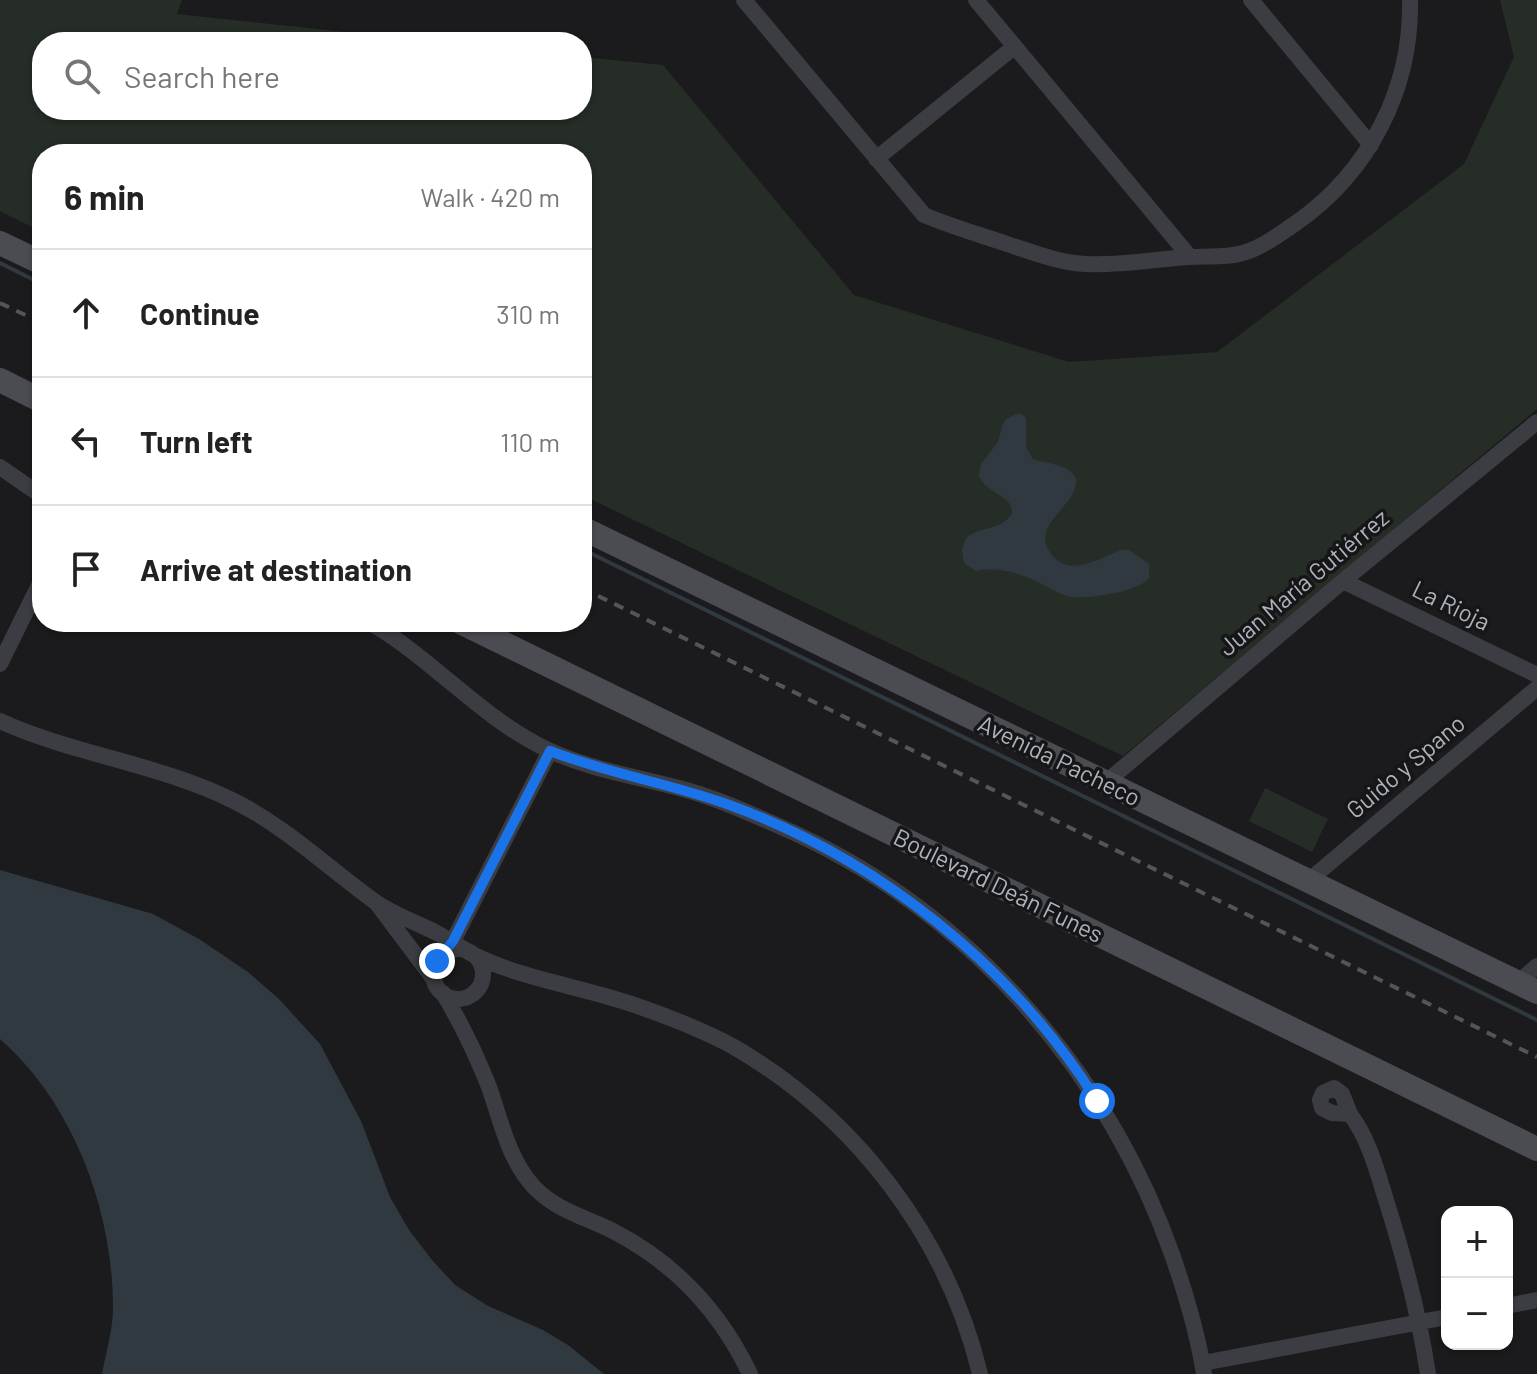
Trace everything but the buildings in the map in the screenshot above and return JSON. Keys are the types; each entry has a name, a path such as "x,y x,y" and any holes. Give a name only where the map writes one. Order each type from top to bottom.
{"main road":[{"path":"0,243 32,258"},
{"path":"0,380 32,396"},
{"path":"0,396 32,412"},
{"name":"Avenida Pacheco","path":"592,533 1104,784 1528,987"},
{"name":"Boulevard Deán Funes","path":"480,632 1537,1149"},
{"name":"Boulevard Deán Funes","path":"512,632 1537,1132"}],"street":[{"path":"744,0 924,215 1038,254 1071,263 1089,264 1247,252 1271,240 1306,215 1336,189 1371,145 1400,77 1410,37 1410,0"},
{"path":"976,0 1190,257"},
{"path":"1251,0 1371,145"},
{"path":"876,159 1014,47"},
{"name":"Juan María Gutiérrez","path":"1104,784 1343,581 1537,422"},
{"path":"0,467 32,489"},
{"name":"La Rioja","path":"1343,581 1537,675"},
{"path":"0,664 32,599"},
{"path":"384,632 507,725 550,751 600,770 680,788 728,804 825,849 913,904 993,973 1038,1020 1081,1076 1140,1177 1186,1294 1204,1369 1441,1318"},
{"name":"Guido y Spano","path":"1307,882 1537,688"},
{"path":"0,721 52,742 201,785 237,802 308,848 377,903 453,941 481,963 483,978 465,1011 462,1026"},
{"path":"514,972 489,978 477,990 458,999 439,987 435,968 453,941 550,751"},
{"path":"377,903 439,987 462,1026 482,1070 504,1134 524,1176 554,1204 612,1231 666,1265 713,1312 750,1374"},
{"path":"441,956 455,950 470,953 514,972 640,1006 732,1046 803,1095 862,1151 929,1242 950,1283 980,1374"},
{"path":"1528,987 1537,966"},
{"path":"1350,1114 1376,1167 1409,1277 1428,1374"},
{"path":"1513,1305 1537,1300"}],"shaded area":[{"path":"0,0 182,0 177,14 347,32 32,32 32,120 592,120 592,58 663,65 854,295 1069,362 1217,352 1464,164 1514,57 1500,0 1537,0 1537,409 1123,756 592,500 592,144 32,144 32,227 0,211"},
{"path":"1016,414 1026,418 1026,447 1033,459 1063,467 1076,478 1070,498 1049,524 1046,544 1052,555 1059,562 1076,566 1129,550 1149,564 1149,578 1143,583 1113,594 1071,597 1014,573 976,571 964,563 962,550 966,538 996,526 1012,514 1008,502 979,476 981,464 998,442 1005,420"},
{"path":"1265,788 1328,819 1312,852 1249,821"},
{"path":"0,870 153,914 199,939 248,972 279,999 320,1044 361,1121 390,1197 409,1230 432,1260 455,1285 488,1306 543,1330 568,1345 604,1374 102,1374 113,1308 106,1234 97,1197 68,1127 49,1095 26,1065 0,1039"}],"waterway":[{"path":"0,263 32,279"},
{"path":"592,554 1537,1020"}],"railway":[{"path":"0,303 32,318"},
{"path":"592,593 1537,1057"}],"route":[{"path":"437,961 453,941 550,751 600,770 680,788 728,804 825,849 873,877 913,904 1004,983 1038,1020 1097,1101"}]}
